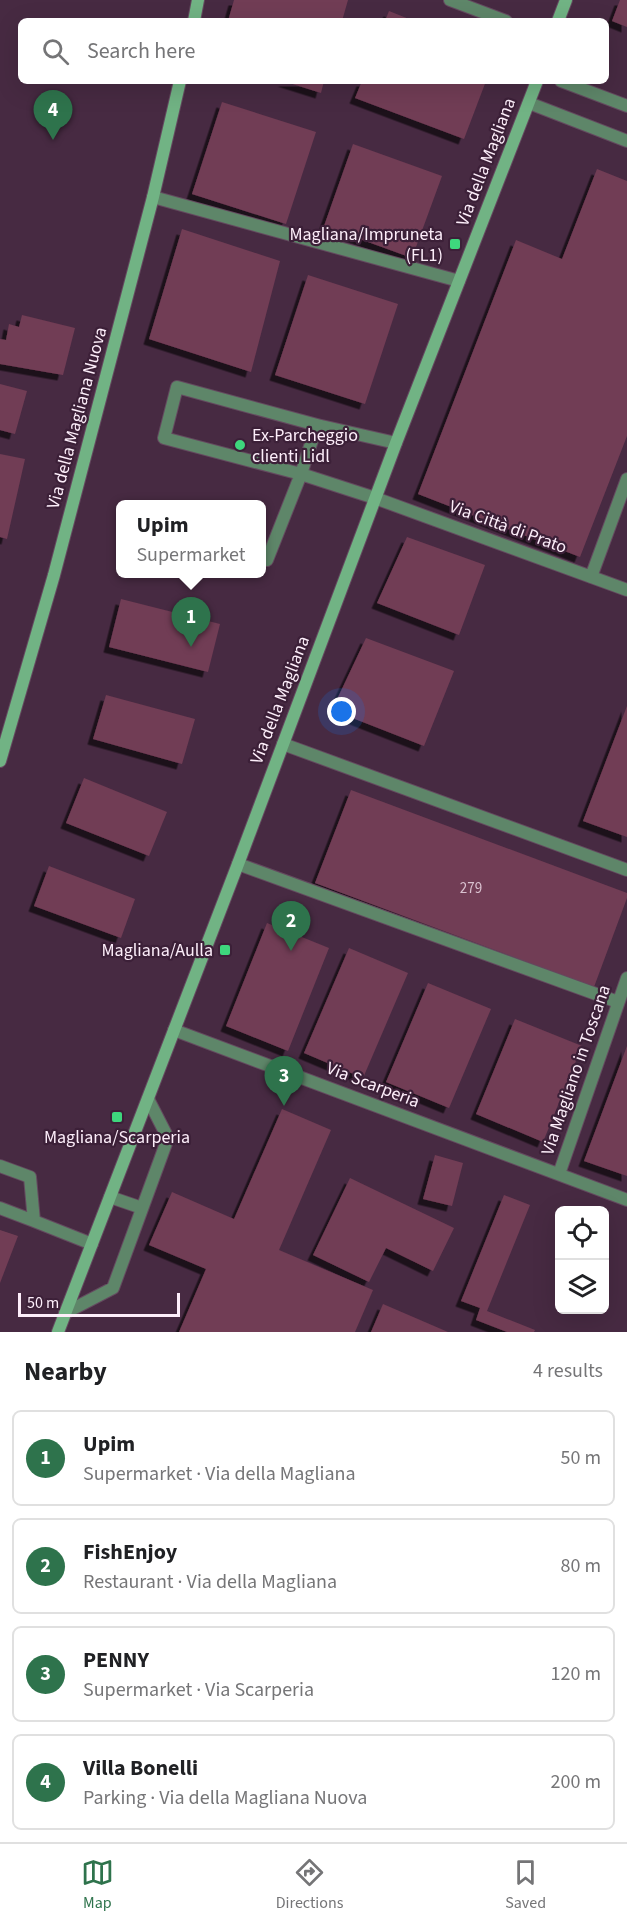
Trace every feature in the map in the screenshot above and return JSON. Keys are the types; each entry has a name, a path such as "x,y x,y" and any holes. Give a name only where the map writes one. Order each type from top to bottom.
{"main road":[{"path":"195,18 198,0"},
{"path":"559,18 566,0"},
{"name":"Via della Magliana Nuova","path":"0,761 54,575 153,197 179,84"},
{"name":"Via della Magliana","path":"58,1332 238,864 396,443 536,84"}],"street":[{"path":"450,0 498,18"},
{"path":"569,84 627,106"},
{"path":"529,104 627,141"},
{"path":"153,197 459,281"},
{"name":"Via Città di Prato","path":"317,425 177,387 164,438 301,474 375,498 627,590"},
{"path":"267,560 301,474 317,425 396,443"},
{"path":"591,577 627,479"},
{"path":"283,744 627,870"},
{"path":"238,864 618,1002"},
{"name":"Via Magliano in Toscana","path":"560,1174 627,978"},
{"name":"Via Scarperia","path":"174,1030 627,1200"},
{"path":"65,1313 112,1288 168,1138 148,1099"},
{"path":"0,1166 30,1177 34,1221"},
{"path":"110,1197 142,1208"},
{"path":"0,1208 92,1244"}],"building":[{"path":"234,0 348,0 343,18 229,18"},
{"path":"620,0 627,0 627,27 612,21"},
{"path":"389,11 406,18 386,18"},
{"path":"292,84 323,84 321,93"},
{"path":"361,84 485,84 464,139 355,98"},
{"path":"222,102 316,132 286,224 192,194"},
{"path":"353,144 442,176 412,258 324,226"},
{"path":"597,169 627,181 627,436 580,557 418,494 516,240 562,259"},
{"path":"182,229 280,261 251,372 149,339"},
{"path":"308,275 398,304 365,404 275,375"},
{"path":"22,315 75,328 63,375 0,364 0,339 6,340 9,324 19,327"},
{"path":"0,384 27,391 15,434 0,430"},
{"path":"0,454 25,459 7,539 0,537"},
{"path":"407,537 485,565 459,635 377,603"},
{"path":"121,599 220,624 208,672 109,647"},
{"path":"366,638 454,671 424,746 332,710"},
{"path":"106,695 195,719 182,764 93,739"},
{"path":"627,706 627,837 583,821"},
{"path":"84,778 167,812 149,856 66,823"},
{"path":"351,790 627,893 594,987 315,883"},
{"path":"49,866 135,899 121,938 34,906"},
{"path":"267,923 329,948 288,1051 226,1026"},
{"path":"349,948 408,973 363,1078 304,1053"},
{"path":"428,983 491,1009 449,1108 386,1082"},
{"path":"515,1019 582,1046 543,1142 476,1114"},
{"path":"627,1046 627,1176 584,1161"},
{"path":"282,1109 331,1130 279,1250 373,1290 355,1332 179,1332 206,1269 149,1245 172,1192 234,1219"},
{"path":"435,1155 463,1163 452,1206 423,1199"},
{"path":"350,1178 454,1228 433,1271 386,1248 369,1282 313,1255"},
{"path":"504,1195 530,1205 487,1311 535,1330 534,1332 507,1332 476,1320 480,1308 461,1301"},
{"path":"0,1230 18,1236 0,1283"},
{"path":"383,1304 448,1332 371,1332"}],"place":[{"name":"Villa Bonelli","path":"53,140"},
{"name":"Magliana/Impruneta (FL1)","path":"455,244"},
{"name":"Ex-Parcheggio clienti Lidl","path":"240,445"},
{"name":"Upim","path":"191,647"},
{"name":"Magliana/Aulla","path":"225,950"},
{"name":"FishEnjoy","path":"291,951"},
{"name":"PENNY","path":"284,1106"},
{"name":"Magliana/Scarperia","path":"117,1117"}]}
